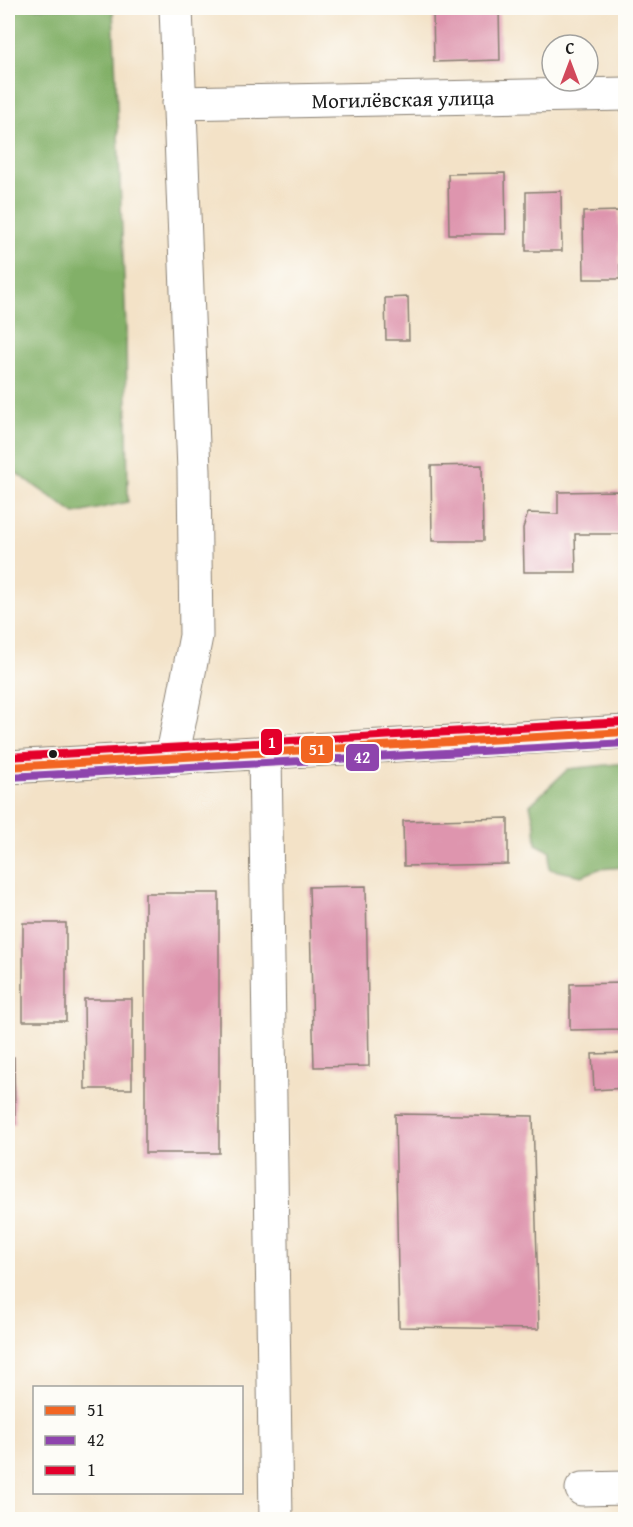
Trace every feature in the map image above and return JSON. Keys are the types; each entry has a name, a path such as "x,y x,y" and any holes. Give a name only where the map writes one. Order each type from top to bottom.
{"street":[{"path":"172,759 196,636 194,471 176,8"},
{"name":"Могилёвская улица","path":"179,103 626,94"},
{"path":"8,767 626,732"},
{"path":"265,753 276,1520"},
{"path":"582,1489 626,1488"}],"green space":[{"path":"8,8 113,8 126,329 128,502 75,514 8,467"},
{"path":"625,763 625,867 599,869 582,876 549,869 550,851 536,844 530,805 568,769"}],"building":[{"path":"433,8 499,8 500,60 434,62"},
{"path":"622,18 626,18 626,65 623,65"},
{"path":"505,173 506,234 449,234 448,174"},
{"path":"561,191 562,251 526,251 526,192"},
{"path":"619,211 620,279 584,279 583,212"},
{"path":"408,297 409,340 386,340 385,298"},
{"path":"482,465 483,541 432,541 431,466"},
{"path":"619,491 620,534 575,534 576,572 524,572 523,528 528,513 558,514 558,492"},
{"path":"508,818 508,864 404,866 403,821"},
{"path":"366,886 369,1066 314,1067 309,887"},
{"path":"145,893 219,893 219,1153 145,1153"},
{"path":"23,923 66,923 66,1021 23,1021"},
{"path":"626,983 626,1029 570,1030 570,984"},
{"path":"84,999 132,999 132,1089 85,1089"},
{"path":"626,1053 626,1088 594,1090 592,1054"},
{"path":"8,1057 14,1057 15,1124 8,1124"},
{"path":"395,1114 533,1116 539,1329 399,1327"}],"transit line":[{"name":"1","path":"8,757 625,722"},
{"name":"51","path":"8,767 626,732"},
{"name":"42","path":"9,777 626,743"}]}
